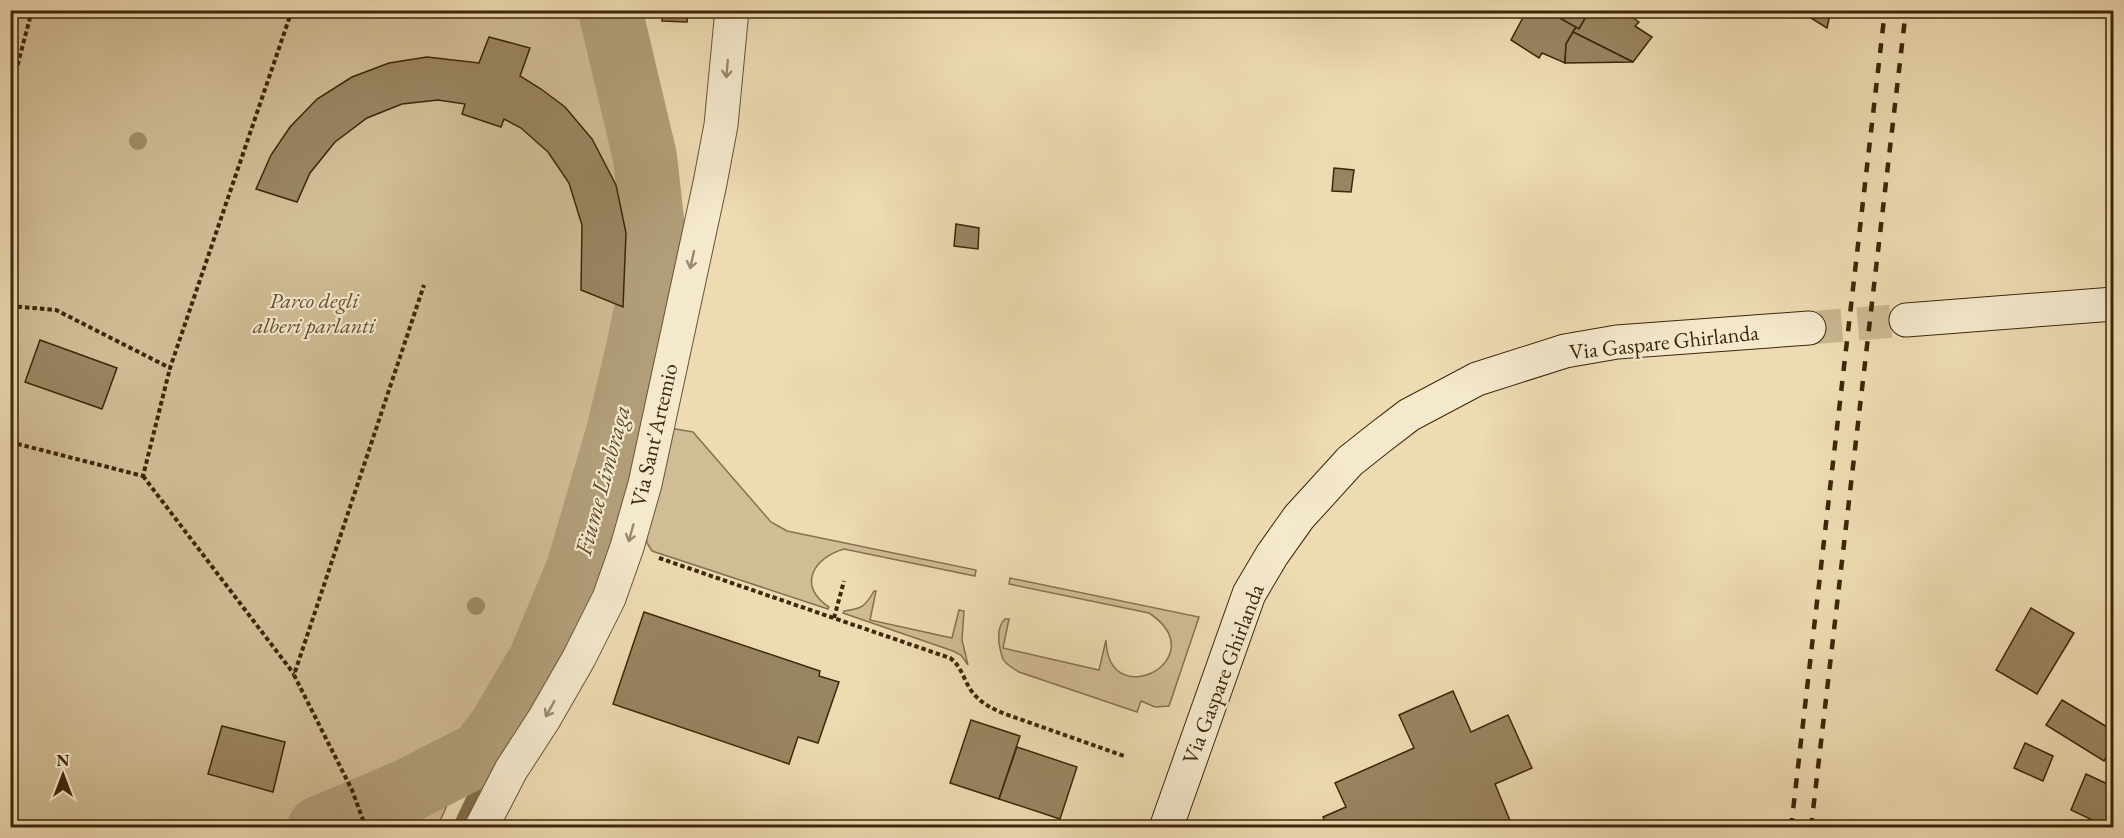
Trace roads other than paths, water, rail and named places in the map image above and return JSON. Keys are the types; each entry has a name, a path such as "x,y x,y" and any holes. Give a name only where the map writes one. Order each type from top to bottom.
{"street":[{"name":"Via Sant'Artemio","path":"480,828 511,770 579,658 609,598 627,547 645,484 710,183 721,125 732,10"},
{"path":"1906,320 2114,304"},
{"name":"Via Gaspare Ghirlanda","path":"1166,828 1249,594 1272,555 1299,517 1350,462 1409,416 1477,379 1565,351 1617,342 1809,327"}],"waterway":[{"name":"Fiume Limbraga","path":"319,828 407,791 481,753 500,728 540,660 578,569 618,432 637,353 650,290 654,237 645,157 610,10"},
{"path":"457,828 481,778 484,767 481,753"}],"tunnel":[{"path":"1809,328 1906,320"}],"railway":[{"path":"1791,828 1885,10"},
{"path":"1811,828 1906,10"}],"park label":[{"name":"Parco degli alberi parlanti","path":"314,312"}]}
